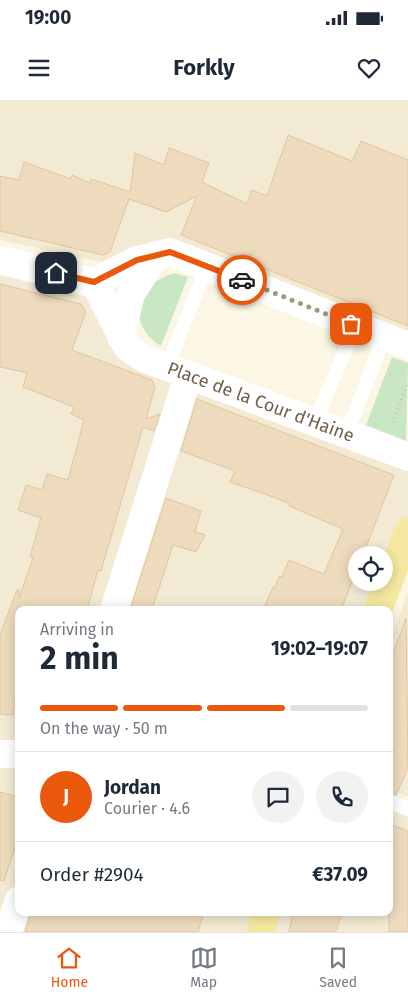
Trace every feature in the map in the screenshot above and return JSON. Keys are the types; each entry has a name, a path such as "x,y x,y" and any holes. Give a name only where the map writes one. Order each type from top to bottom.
{"main road":[{"path":"380,606 402,569 408,532"},
{"path":"261,932 265,916"}],"street":[{"path":"0,260 94,282 137,260 170,252 396,342"},
{"path":"121,337 131,294 156,255"},
{"name":"Place de la Cour d'Haine","path":"94,282 127,347 143,358 408,457"},
{"path":"115,606 178,372"},
{"path":"0,754 15,754"},
{"path":"8,932 15,912"}],"lane":[{"path":"178,372 207,266"},
{"path":"315,421 356,326"},
{"path":"347,433 396,342"},
{"path":"393,803 408,809"}],"path":[{"path":"382,446 408,383"}],"shaded area":[{"path":"0,100 408,100 408,336 211,258 106,263 0,240"},
{"path":"0,275 94,299 176,383 104,606 15,606 15,741 0,741"},
{"path":"188,376 408,457 408,532 393,571 393,546 348,546 348,591 385,591 380,606 115,606"},
{"path":"408,592 408,797 393,790 393,632"},
{"path":"0,754 15,754 15,916 393,916 393,803 408,809 408,932 0,932"}],"green space":[{"path":"175,273 188,277 161,346 150,337 143,327 139,316 140,305 144,295 151,286 162,278"},
{"path":"392,357 408,363 406,441 366,425"}],"building":[{"path":"288,135 352,161 361,141 408,160 408,326 181,235 197,196 166,212 129,199 110,252 103,255 0,231 0,176 19,180 24,162 71,179 72,175 90,183 91,179 130,192 135,153 164,165 169,148 209,163 202,182 247,204 252,190 267,196"},
{"path":"0,284 81,304 86,312 72,350 152,380 155,387 146,419 160,414 154,431 143,427 101,571 98,570 88,606 15,606 15,699 13,715 0,714 0,635 17,590 19,590 19,598 33,558 30,557 41,518 18,510 26,485 42,490 47,474 68,480 84,420 71,414 74,407 23,387 27,373 0,367"},
{"path":"197,399 394,475 366,546 348,546 348,591 343,606 265,606 273,587 275,588 279,576 282,577 289,560 324,574 343,529 289,506 290,504 230,482 235,471 181,451"},
{"path":"166,498 201,511 195,532 205,535 196,552 173,545 153,606 131,606"},
{"path":"406,618 408,768 396,795 393,794 393,653"},
{"path":"0,792 15,796 15,847 4,881 0,880"},
{"path":"393,825 408,831 408,932 389,932 389,916 393,916"},
{"path":"30,916 203,916 198,932 25,932"},
{"path":"292,916 341,916 335,932 289,932"}],"way so far":[{"path":"242,280 351,324"}],"route":[{"path":"56,273 94,282 137,260 170,252 242,280"}]}
